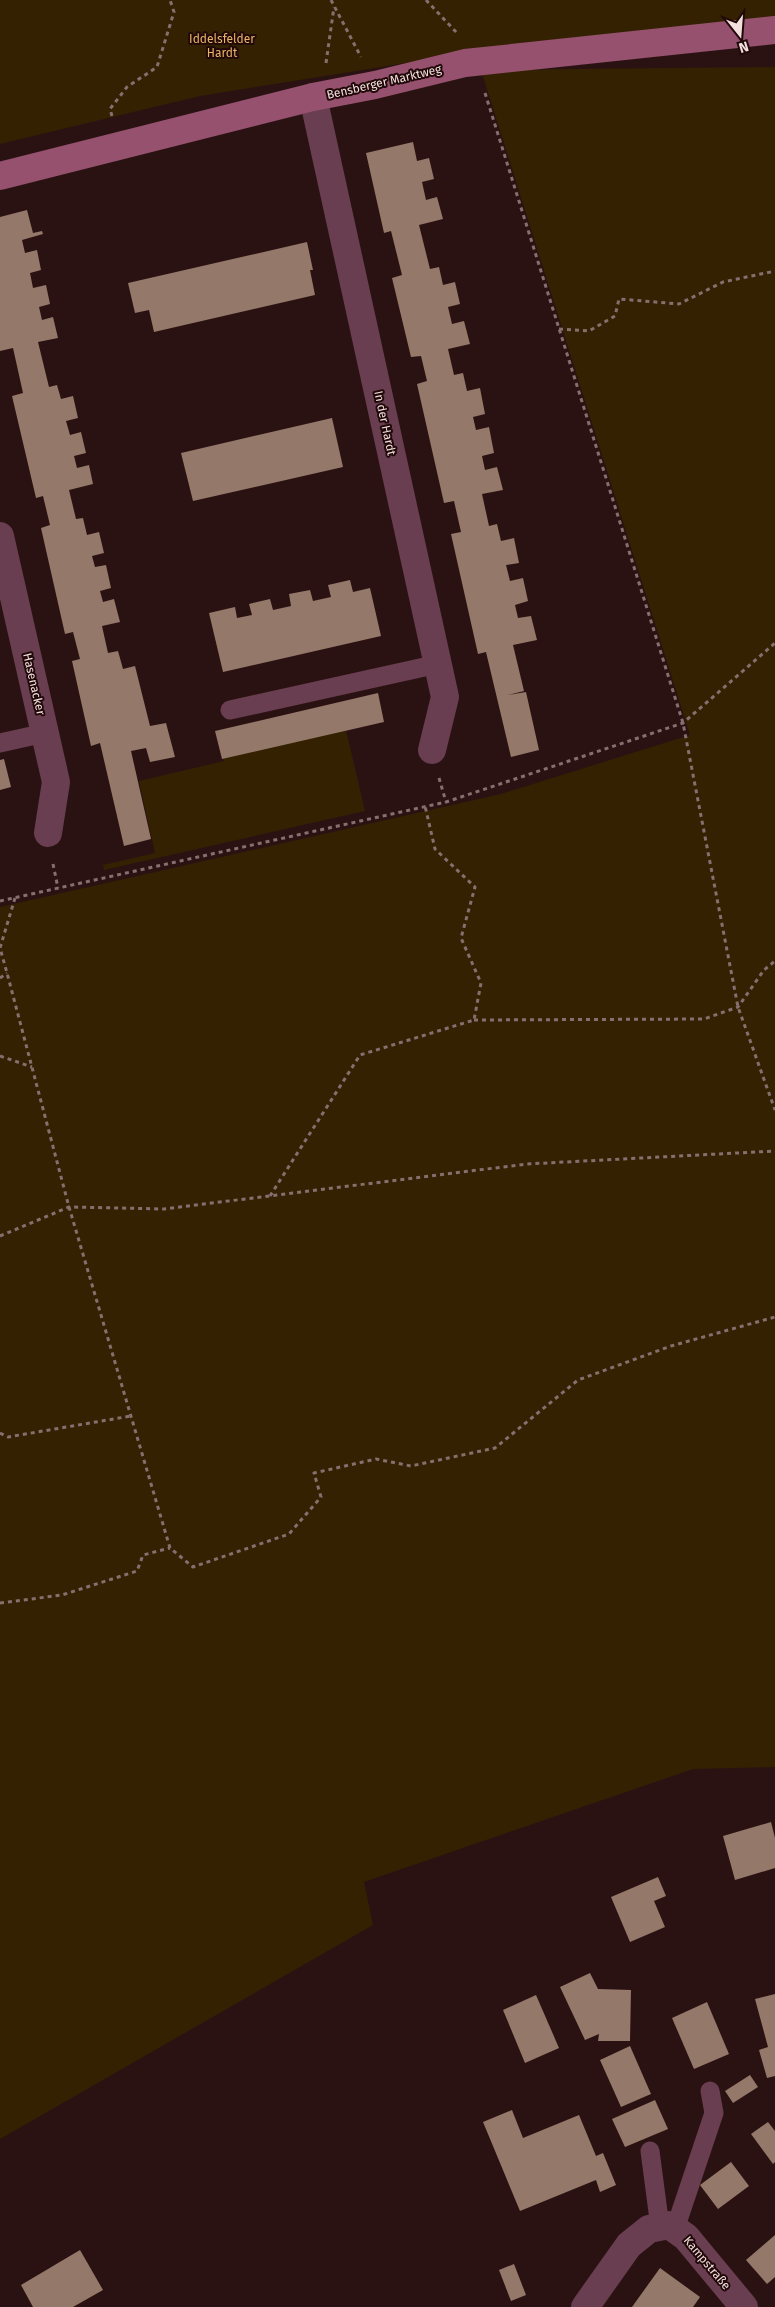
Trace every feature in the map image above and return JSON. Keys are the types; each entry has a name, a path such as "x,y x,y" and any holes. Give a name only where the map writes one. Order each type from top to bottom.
{"street":[{"name":"Bensberger Marktweg","path":"0,176 317,96 375,86 475,61 775,30"},
{"name":"In der Hardt","path":"317,96 445,697 432,750"},
{"name":"Hasenacker","path":"0,536 56,782 48,832"},
{"path":"584,2307 628,2245 649,2229 667,2228"},
{"name":"Kampstraße","path":"667,2228 686,2237 744,2307"}],"lane":[{"path":"230,710 438,664"},
{"path":"0,743 45,733"},
{"path":"667,2228 714,2113 710,2091"},
{"path":"650,2152 667,2228"}],"path":[{"path":"121,146 110,109 127,87 158,67 174,12 170,0"},
{"path":"331,0 375,86"},
{"path":"426,0 454,27 475,61 559,328 683,723 738,1007 775,1110"},
{"path":"317,96 334,7"},
{"path":"559,328 589,331 615,316 619,299 679,304 723,282 775,271"},
{"path":"0,901 446,802 683,723 775,643"},
{"path":"424,806 435,850 474,887 461,938 481,984 474,1020"},
{"path":"15,898 0,948 69,1207 170,1548 193,1567 289,1534 321,1497 314,1473 376,1459 411,1466 495,1448 578,1380 671,1346 775,1317"},
{"path":"270,1196 360,1055 474,1020 704,1019 738,1007 764,970 775,961"},
{"path":"0,978 7,973"},
{"path":"0,1056 33,1067"},
{"path":"0,1236 69,1207 164,1208 527,1164 775,1151"},
{"path":"0,1434 8,1437 130,1416"},
{"path":"0,1603 71,1592 137,1571 143,1555 170,1548"}],"green space":[{"name":"Iddelsfelder Hardt","path":"0,0 775,0 775,19 475,52 200,96 0,144"},
{"path":"775,67 775,1767 693,1769 364,1882 373,1925 0,2139 0,907 501,794 690,735 481,70"},
{"path":"346,730 365,811 104,870 103,865 155,853 139,781 224,761 223,757"}],"building":[{"path":"413,142 417,161 429,158 434,179 422,182 426,200 437,197 443,219 419,225 430,269 439,267 443,285 455,282 460,304 448,307 452,324 464,321 470,344 448,349 454,375 463,373 467,391 480,388 485,414 473,417 476,430 489,427 494,453 482,456 485,470 497,467 503,490 482,494 489,526 497,524 501,541 514,538 519,563 506,565 510,581 523,578 528,601 515,605 518,618 531,616 537,640 513,645 524,691 508,695 526,692 539,750 511,757 486,652 478,654 451,534 461,532 454,501 444,503 417,384 427,381 421,356 411,357 392,278 402,275 391,231 384,233 366,153"},
{"path":"27,210 33,233 42,231 43,234 22,240 25,253 37,250 41,270 30,273 33,288 46,285 50,304 39,307 42,320 53,317 58,338 38,342 49,387 57,385 61,399 73,396 78,418 66,421 70,435 81,432 86,453 74,456 77,468 89,465 93,484 69,490 76,519 83,518 87,535 99,532 104,553 92,556 95,567 106,565 111,588 100,591 103,602 114,599 120,622 102,626 108,653 118,651 123,669 135,666 150,726 166,723 175,757 150,762 146,748 131,751 151,839 124,846 100,743 91,746 72,661 80,659 73,632 65,634 41,528 50,525 43,496 36,498 12,396 23,393 13,348 0,351 0,217"},
{"path":"307,242 313,270 310,270 315,295 154,332 149,310 135,313 128,283"},
{"path":"332,418 343,467 193,501 181,453"},
{"path":"350,580 353,592 370,588 381,636 223,672 209,613 235,607 237,618 252,615 249,604 270,599 273,610 291,606 289,594 310,590 313,601 331,597 328,585"},
{"path":"378,693 384,722 222,759 215,731"},
{"path":"4,759 11,787 0,790 0,760"},
{"path":"771,1822 775,1838 775,1868 735,1880 723,1836"},
{"path":"658,1877 666,1896 654,1901 665,1927 630,1942 611,1897"},
{"path":"590,1973 598,1989 631,1990 630,2041 598,2041 599,2034 585,2040 560,1987"},
{"path":"775,1994 775,2076 767,2078 759,2050 768,2047 755,1999"},
{"path":"536,1995 559,2048 525,2063 503,2010"},
{"path":"707,2002 729,2054 694,2069 672,2018"},
{"path":"630,2046 651,2094 621,2107 600,2060"},
{"path":"750,2075 758,2087 733,2103 725,2091"},
{"path":"655,2100 668,2129 625,2147 612,2119"},
{"path":"512,2110 523,2138 579,2115 596,2156 603,2153 616,2185 600,2192 596,2180 520,2211 483,2122"},
{"path":"768,2122 775,2131 775,2162 773,2164 751,2134"},
{"path":"731,2162 749,2186 718,2209 700,2185"},
{"path":"775,2235 775,2277 767,2284 746,2260"},
{"path":"80,2250 103,2290 73,2307 33,2307 21,2285"},
{"path":"514,2264 526,2295 511,2301 499,2270"},
{"path":"660,2268 700,2297 693,2307 632,2307"}]}
